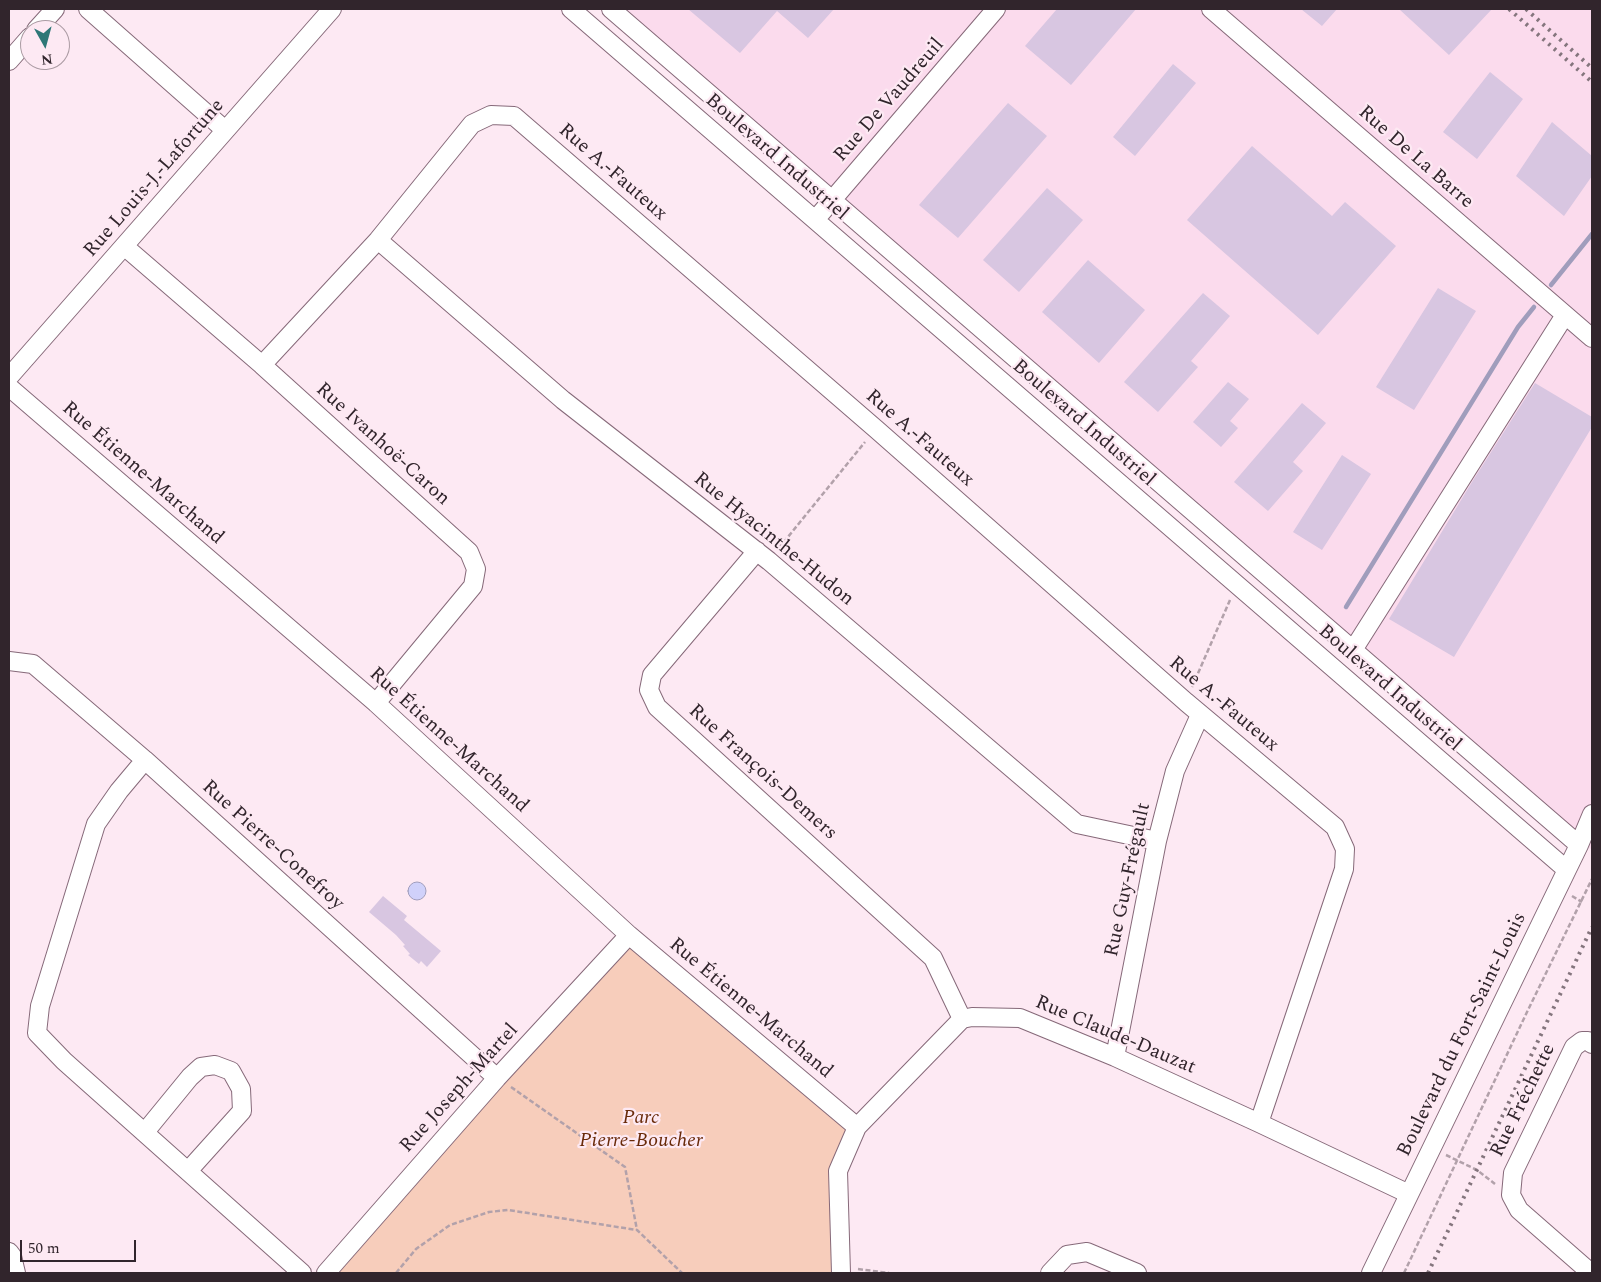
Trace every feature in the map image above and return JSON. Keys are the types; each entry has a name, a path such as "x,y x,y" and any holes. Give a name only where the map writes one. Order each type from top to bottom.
{"street":[{"path":"45,20 55,9"},
{"path":"88,9 226,130"},
{"name":"Rue Louis-J.-Lafortune","path":"9,377 332,9"},
{"name":"Boulevard Industriel","path":"571,9 1567,870"},
{"name":"Boulevard Industriel","path":"611,9 1579,844"},
{"name":"Rue De Vaudreuil","path":"815,220 996,9"},
{"name":"Rue De La Barre","path":"1211,9 1592,338"},
{"path":"9,61 20,48"},
{"name":"Rue A.-Fauteux","path":"262,365 378,240 472,124 491,115 514,116 876,429 1200,715 1335,827 1345,849 1344,869 1260,1123"},
{"name":"Rue Hyacinthe-Hudon","path":"378,240 563,400 763,556 1077,824 1157,841"},
{"name":"Rue Ivanhoë-Caron","path":"124,246 262,365 469,552 476,569 474,586 376,703"},
{"path":"929,319 948,300"},
{"path":"1328,664 1349,646 1565,315"},
{"path":"978,361 996,341"},
{"name":"Rue Étienne-Marchand","path":"9,387 376,703 629,936 858,1127"},
{"path":"1054,426 1073,408"},
{"path":"1168,526 1186,506"},
{"name":"Rue François-Demers","path":"763,556 652,675 649,690 657,707 933,958 962,1019"},
{"path":"1278,620 1295,600"},
{"name":"Rue Pierre-Conefroy","path":"9,661 33,664 145,760 497,1078"},
{"name":"Rue Guy-Frégault","path":"1115,1058 1157,841 1176,771 1200,715"},
{"path":"145,760 119,791 96,824 40,1006 37,1033 64,1061 302,1273"},
{"name":"Boulevard du Fort-Saint-Louis","path":"1371,1273 1567,870 1592,814"},
{"name":"Rue Joseph-Martel","path":"326,1273 497,1078 629,936"},
{"name":"Rue Claude-Dauzat","path":"962,1019 972,1017 1020,1018 1260,1123 1409,1194"},
{"path":"841,1270 838,1172 858,1127 962,1019"},
{"name":"Rue Fréchette","path":"1511,1195 1513,1173 1574,1047 1582,1041 1588,1041 1592,1044"},
{"path":"145,1132 190,1077 201,1068 215,1065 230,1071 241,1089 242,1111 188,1171"},
{"path":"1511,1195 1519,1210 1591,1273"},
{"path":"9,1252 12,1256 16,1273"},
{"path":"1050,1273 1067,1255 1087,1252 1138,1273"}],"path":[{"path":"763,556 876,429"},
{"path":"1186,702 1237,585"},
{"path":"1404,1273 1592,879"},
{"path":"497,1078 625,1167 637,1230"},
{"path":"1431,1148 1477,1170 1511,1195"},
{"path":"396,1273 416,1249 450,1225 489,1212 508,1210 637,1230 682,1273"},
{"path":"841,1270 890,1273"}],"shaded area":[{"path":"620,9 1592,9 1592,850"}],"green space":[{"name":"Parc Pierre-Boucher","path":"629,935 857,1127 838,1172 841,1273 326,1273"}],"water":[{"path":"417,882 423,885 426,891 423,897 417,900 411,897 408,891 411,885"}],"building":[{"path":"688,9 834,9 808,38 777,11 740,53"},
{"path":"1057,9 1136,9 1071,85 1025,46"},
{"path":"1301,9 1337,9 1322,26"},
{"path":"1399,9 1492,9 1449,55"},
{"path":"1173,64 1196,83 1135,156 1113,137"},
{"path":"1490,72 1523,99 1477,159 1443,132"},
{"path":"1008,103 1047,136 958,238 919,205"},
{"path":"1552,122 1592,156 1592,176 1564,216 1516,176"},
{"path":"1252,146 1332,216 1345,202 1396,246 1318,335 1187,220"},
{"path":"1047,188 1083,220 1019,292 983,260"},
{"path":"1088,260 1145,310 1099,363 1042,312"},
{"path":"1438,288 1476,311 1414,410 1376,387"},
{"path":"1203,293 1230,316 1191,361 1198,367 1158,412 1124,382"},
{"path":"1228,382 1249,399 1230,421 1238,428 1221,447 1193,422"},
{"path":"1535,383 1592,417 1592,427 1454,657 1389,619"},
{"path":"1302,403 1326,423 1293,462 1303,471 1268,511 1234,482"},
{"path":"1342,455 1371,474 1322,550 1293,532"},
{"path":"383,896 407,916 404,920 441,951 427,967 421,961 419,964 408,955 410,954 403,946 405,945 396,935 369,912"}],"waterway":[{"path":"1551,285 1592,234"},
{"path":"1346,607 1518,327 1534,307"}],"railway":[{"path":"1509,9 1592,82"},
{"path":"1526,9 1592,68"},
{"path":"1428,1273 1592,927"}]}
